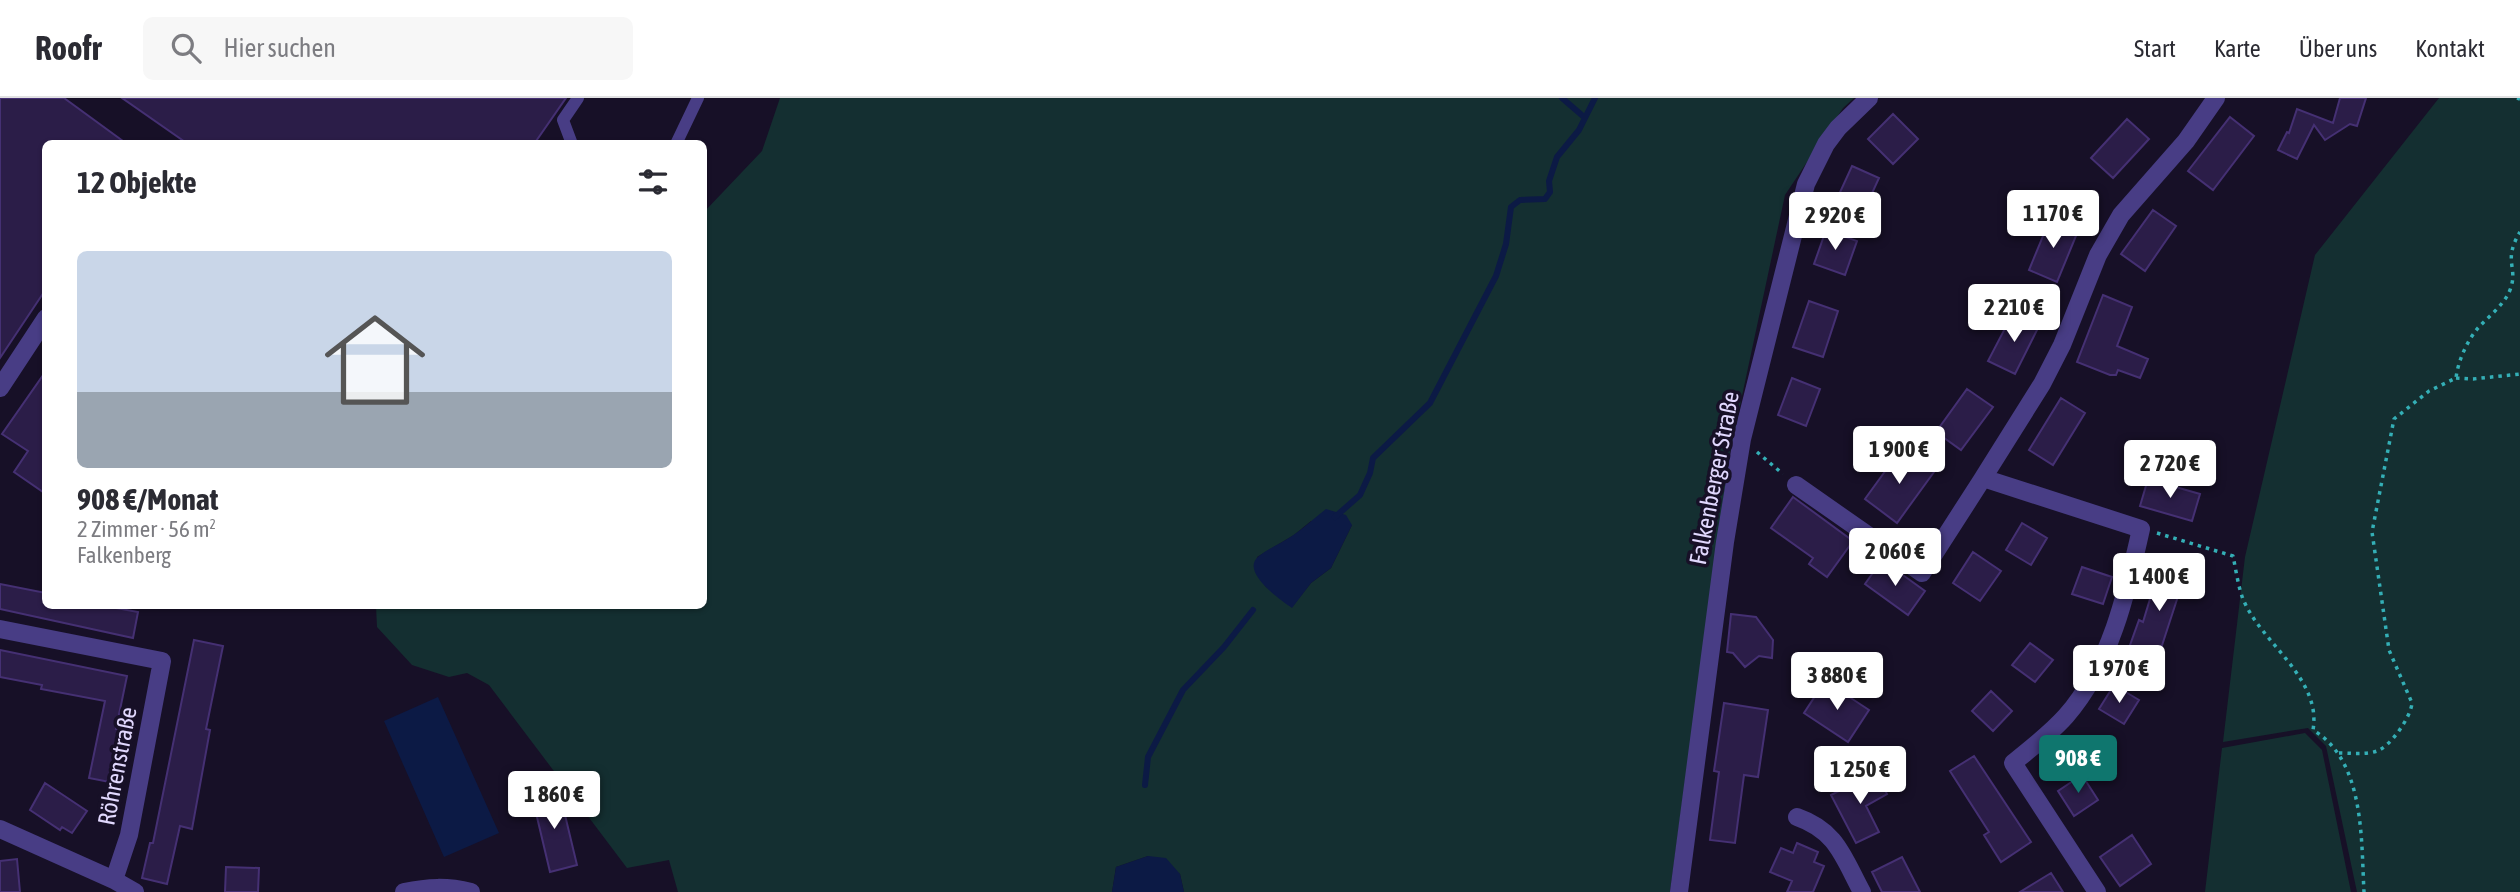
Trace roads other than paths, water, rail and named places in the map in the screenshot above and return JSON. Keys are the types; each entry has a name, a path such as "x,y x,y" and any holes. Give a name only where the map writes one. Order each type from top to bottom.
{"street":[{"name":"Falkenberger Straße","path":"1679,892 1725,542 1742,439 1806,184 1826,144 1869,98"},
{"path":"1797,485 1922,573 2042,384 2062,345 2098,256 2121,215 2186,141 2216,98"},
{"path":"0,388 42,324"},
{"path":"1983,478 2141,529 2114,627 2097,667 2066,717 2013,763 2096,892"},
{"name":"Röhrenstraße","path":"0,629 162,661 129,835 114,880"},
{"path":"1797,817 1817,824 1833,840 1862,892"},
{"path":"0,829 135,892"},
{"path":"404,892 426,887 451,887 471,892"}],"lane":[{"path":"570,140 563,120 578,98"},
{"path":"678,140 698,98"}],"water":[{"path":"1326,509 1346,515 1352,525 1331,568 1311,583 1292,608 1257,577 1254,562"},
{"path":"438,697 499,833 444,857 384,721"},
{"path":"1148,856 1166,858 1180,874 1184,892 1112,892 1116,867"}],"waterway":[{"path":"1562,98 1584,117"},
{"path":"1335,517 1360,495 1370,473 1373,458 1430,403 1496,276 1506,244 1511,207 1520,200 1545,199 1550,192 1549,181 1557,157 1579,130 1595,98"},
{"path":"1145,785 1148,757 1183,690 1224,647 1253,610"}]}
